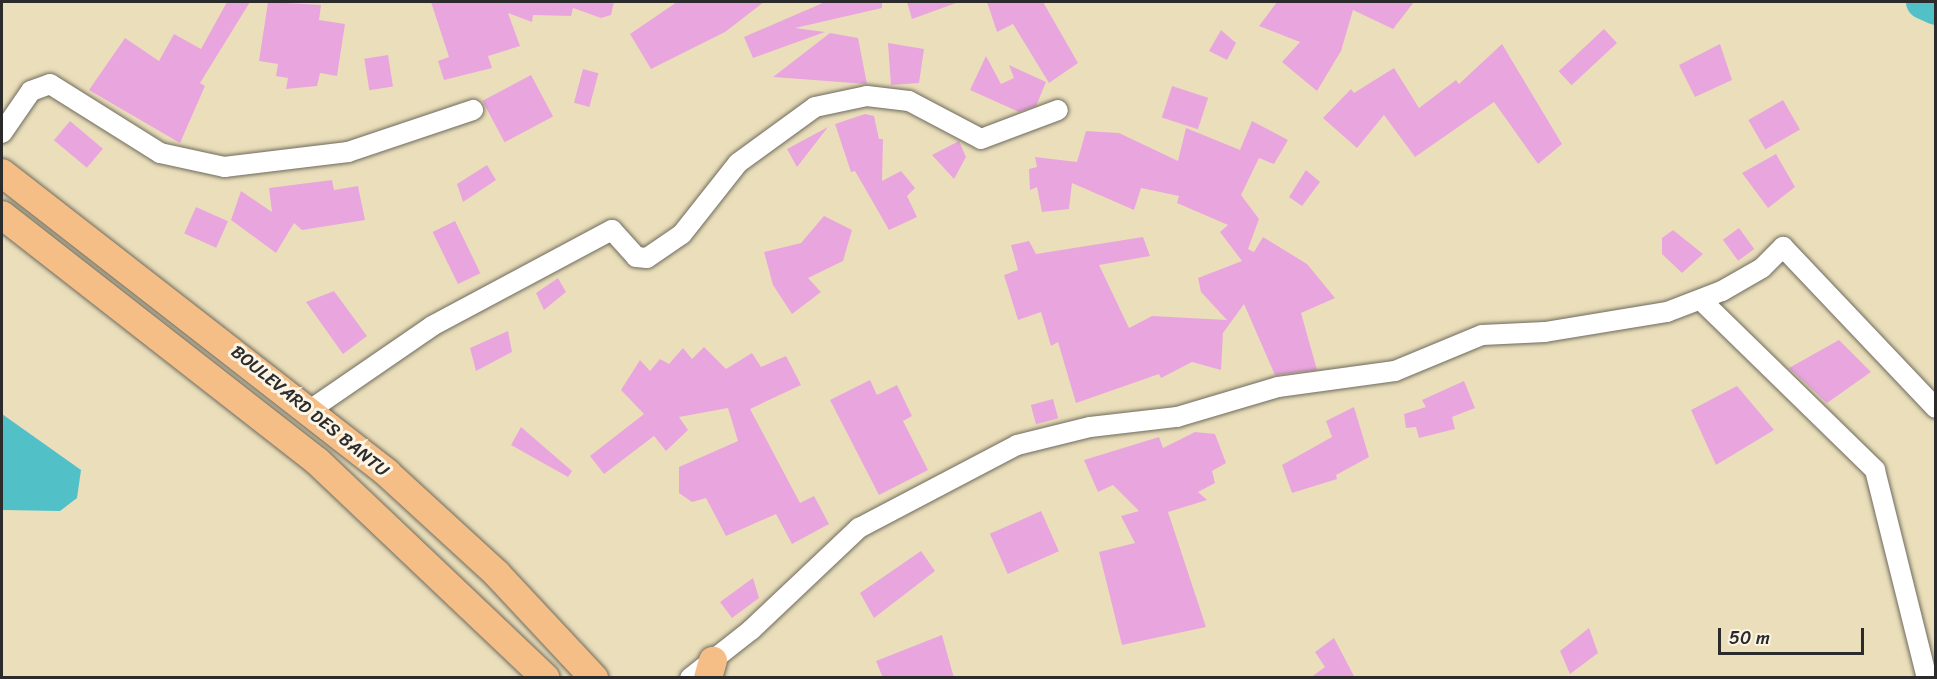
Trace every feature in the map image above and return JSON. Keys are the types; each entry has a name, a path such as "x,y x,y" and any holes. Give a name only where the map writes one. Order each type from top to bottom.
{"highway":[{"name":"BOULEVARD DES BANTU","path":"2,173 310,410 459,538 594,678"},
{"name":"BOULEVARD DES BANTU","path":"2,216 317,460 546,678"}],"street":[{"path":"2,134 31,91 50,84 160,153 224,167 340,154 473,110"},
{"path":"310,410 432,327 604,233 612,230 636,257 657,252 693,223 738,163 815,106 867,96 909,101 981,139 1058,110"},
{"path":"690,678 710,669 859,528 1017,445 1090,427 1177,417 1278,387 1395,371 1482,335 1545,333 1702,301 1762,268 1783,247 1935,408"},
{"path":"1702,301 1875,470 1927,678"}],"water":[{"path":"2,414 81,470 77,498 60,511 2,510"}],"building":[{"path":"227,2 250,2 200,83 205,86 180,143 89,90 125,38 159,61 174,34 201,49"},
{"path":"268,2 321,5 319,20 345,24 337,76 320,73 317,86 286,89 288,78 276,76 278,64 259,61"},
{"path":"431,2 614,2 611,15 601,18 573,8 571,16 533,15 532,22 508,13 520,46 488,56 492,68 444,80 438,61 449,57"},
{"path":"677,2 764,2 725,32 651,69 630,34"},
{"path":"825,2 882,2 882,8 795,28 825,32 753,58 744,37"},
{"path":"907,2 956,2 956,3 912,19"},
{"path":"987,2 1043,2 1078,63 1049,83 1013,24 997,32"},
{"path":"1277,2 1414,2 1393,29 1353,10 1341,51 1317,91 1282,62 1300,42 1259,26"},
{"path":"1604,29 1617,43 1572,85 1559,71"},
{"path":"1221,30 1236,43 1227,60 1209,51"},
{"path":"830,33 858,38 867,84 773,77"},
{"path":"888,43 924,49 919,83 891,85"},
{"path":"1502,44 1562,144 1538,164 1494,102 1415,157 1384,115 1357,148 1323,118 1351,89 1354,93 1394,68 1419,108 1456,80 1459,84"},
{"path":"1720,44 1732,80 1695,97 1679,65"},
{"path":"388,55 393,87 369,90 364,59"},
{"path":"986,56 1001,84 1014,78 1009,65 1046,82 1036,106 1019,112 970,90"},
{"path":"583,69 598,73 589,107 574,103"},
{"path":"531,75 553,116 505,142 482,101"},
{"path":"1172,86 1208,98 1198,129 1162,117"},
{"path":"1783,100 1800,129 1765,149 1748,120"},
{"path":"865,114 874,116 879,139 883,139 882,181 901,171 915,188 907,196 917,217 889,230 855,171 851,172 835,124"},
{"path":"70,121 103,149 87,168 54,140"},
{"path":"1252,121 1288,140 1274,164 1259,158 1241,195 1259,219 1248,249 1254,252 1263,237 1307,264 1335,298 1301,313 1317,370 1275,375 1244,304 1223,333 1221,370 1192,362 1161,378 1159,374 1076,403 1058,342 1051,346 1041,312 1018,320 1004,275 1018,270 1011,245 1029,241 1036,254 1143,237 1150,256 1099,265 1129,328 1152,316 1227,320 1201,292 1198,278 1242,261 1220,232 1228,225 1177,203 1179,196 1141,188 1134,210 1072,183 1069,209 1042,212 1037,187 1030,190 1029,169 1037,167 1035,157 1077,162 1086,131 1119,133 1178,161 1186,128 1240,150"},
{"path":"828,127 797,167 787,149"},
{"path":"959,141 966,157 954,179 932,155"},
{"path":"1776,154 1795,187 1768,208 1742,173"},
{"path":"487,165 496,180 463,202 457,184"},
{"path":"1306,170 1320,182 1302,206 1289,197"},
{"path":"332,180 334,190 358,186 365,220 302,230 294,223 276,253 231,220 241,191 272,212 269,188"},
{"path":"196,207 228,221 216,248 184,233"},
{"path":"824,216 852,230 843,261 808,278 821,292 792,314 773,285 764,252 801,243"},
{"path":"455,221 480,273 458,284 433,232"},
{"path":"1739,228 1754,249 1738,261 1723,240"},
{"path":"1673,230 1703,254 1682,273 1662,254 1662,238"},
{"path":"558,278 566,292 544,310 536,293"},
{"path":"334,291 367,336 343,354 306,302"},
{"path":"508,331 512,352 476,371 470,348"},
{"path":"1839,340 1871,372 1827,403 1789,368"},
{"path":"704,347 726,369 752,353 761,367 786,356 801,385 750,409 800,503 814,496 829,524 792,544 776,514 726,536 706,498 692,502 679,493 679,467 738,441 728,408 679,417 688,430 666,451 654,436 604,474 590,456 644,414 621,390 640,360 650,371 660,359 669,364 683,348 692,359"},
{"path":"870,380 877,395 897,385 912,416 903,421 928,470 879,495 830,400"},
{"path":"1464,381 1475,408 1452,417 1455,429 1419,438 1416,427 1406,428 1404,414 1426,407 1422,400"},
{"path":"1737,386 1774,430 1716,465 1691,410"},
{"path":"1053,399 1058,418 1036,424 1031,405"},
{"path":"1354,407 1369,457 1336,475 1337,479 1292,493 1282,465 1332,437 1326,421"},
{"path":"521,427 572,471 568,477 511,445"},
{"path":"1195,432 1215,434 1226,463 1212,471 1215,483 1198,492 1207,500 1168,512 1206,627 1122,645 1099,552 1135,543 1121,516 1139,511 1113,485 1098,492 1084,460 1159,437 1163,448"},
{"path":"1041,511 1059,551 1008,574 990,534"},
{"path":"921,551 935,571 874,618 860,593"},
{"path":"753,578 759,598 732,618 720,602"},
{"path":"1589,628 1598,653 1570,674 1560,651"},
{"path":"942,635 954,678 883,678 876,661"},
{"path":"1334,638 1355,678 1310,678 1325,667 1315,652"}],"waterway":[{"path":"1923,2 1936,8"}]}
